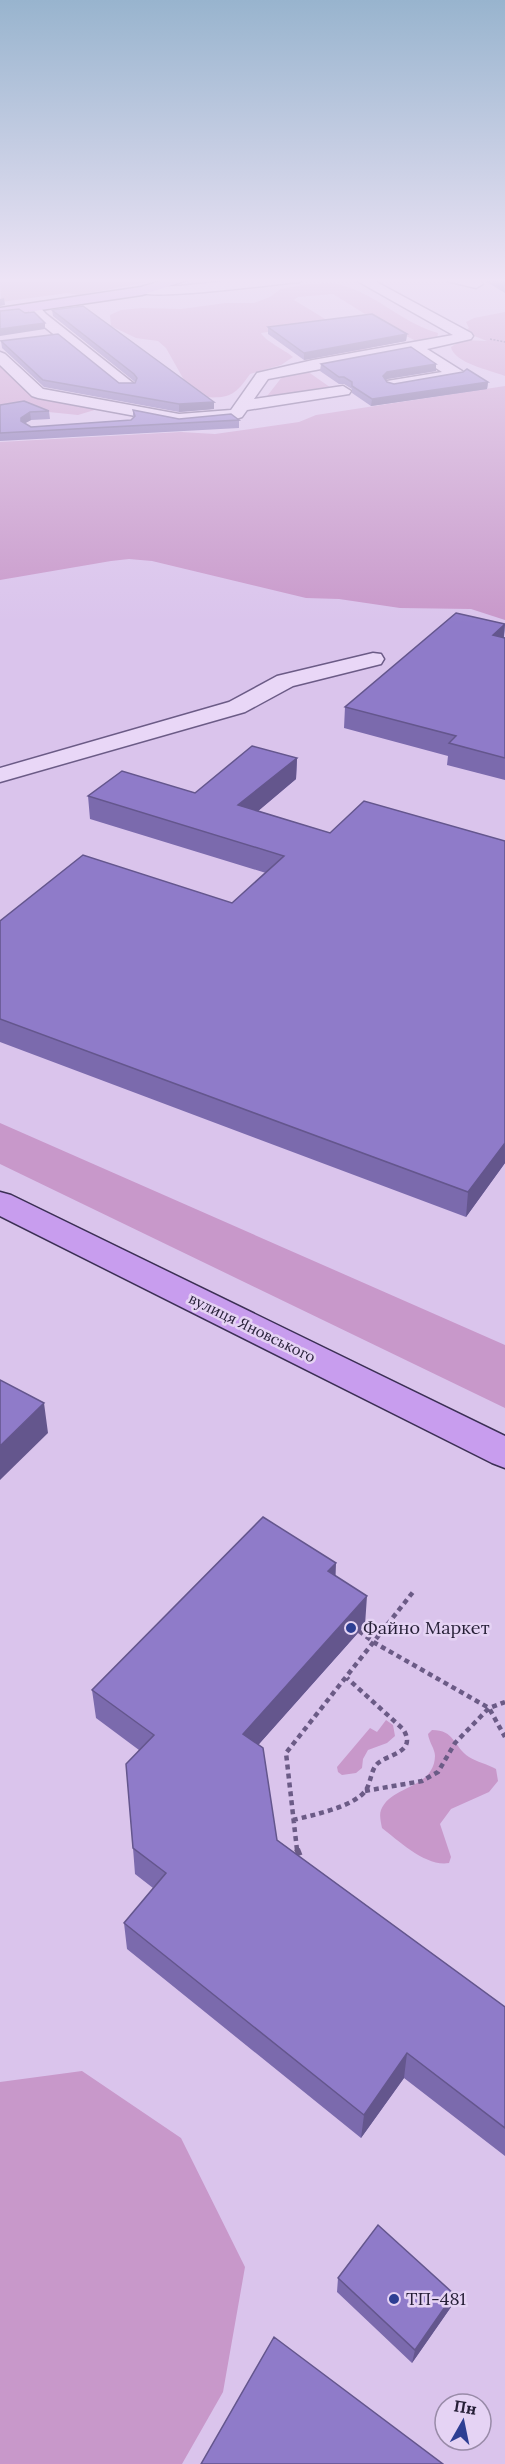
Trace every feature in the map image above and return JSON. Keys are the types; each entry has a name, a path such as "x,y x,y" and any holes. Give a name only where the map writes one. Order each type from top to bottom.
{"main road":[{"name":"вулиця Яновського","path":"0,1203 505,1453"}],"street":[{"path":"38,393 179,419"},
{"path":"113,422 236,414 250,393"},
{"path":"241,406 329,393"},
{"path":"27,401 48,410"},
{"path":"0,775 237,707 285,681 372,659"}],"path":[{"path":"307,1863 298,1856 286,1753 413,1592"},
{"path":"359,1631 375,1643 489,1708 505,1737"},
{"path":"347,1678 406,1731 406,1742 403,1749 377,1764 365,1791"},
{"path":"293,1820 338,1808 365,1791 422,1781 438,1772 455,1743 489,1708 505,1702"}],"shaded area":[{"path":"0,393 50,393 90,397 101,408 78,415 0,407"},
{"path":"195,393 234,393 223,397 199,397"},
{"path":"269,393 313,393 264,400"},
{"path":"459,393 505,393 505,620 471,609 400,608 339,599 306,598 152,561 129,559 0,580 0,442 181,432 215,434 299,422 316,415"},
{"path":"0,1123 505,1345 505,1408 0,1164"},
{"path":"386,1720 393,1725 395,1736 387,1743 368,1750 363,1759 362,1768 356,1773 342,1775 338,1772 337,1767 370,1728 377,1732"},
{"path":"432,1730 450,1736 469,1757 496,1769 498,1781 489,1792 451,1809 440,1824 451,1857 449,1863 431,1861 413,1852 382,1828 380,1819 381,1810 386,1802 420,1781 433,1767 435,1753 428,1734"},
{"path":"82,2071 181,2138 245,2267 223,2392 182,2464 0,2464 0,2082"}],"building":[{"path":"117,393 202,393 214,402 179,404"},
{"path":"363,393 413,393 372,399"},
{"path":"24,401 49,411 30,412 21,418 21,421 31,427 131,420 135,416 133,410 179,419 231,414 239,420 0,433 0,405"},
{"path":"456,613 505,624 493,635 505,638 505,758 449,743 456,736 345,707"},
{"path":"252,746 297,758 238,805 330,833 364,801 505,841 505,1143 468,1192 0,1019 0,921 83,855 232,903 284,856 88,796 122,771 195,793"},
{"path":"0,1380 44,1403 0,1446"},
{"path":"263,1517 336,1563 328,1571 367,1596 243,1734 263,1748 277,1840 505,2007 505,2128 407,2053 364,2115 124,1923 166,1873 133,1848 126,1764 154,1735 92,1690"},
{"name":"ТП-481","path":"378,2225 454,2294 415,2350 338,2278"},
{"path":"274,2337 443,2464 201,2464"}],"place":[{"name":"Файно Маркет","path":"351,1628"},
{"name":"ТП-481","path":"394,2299"}]}
